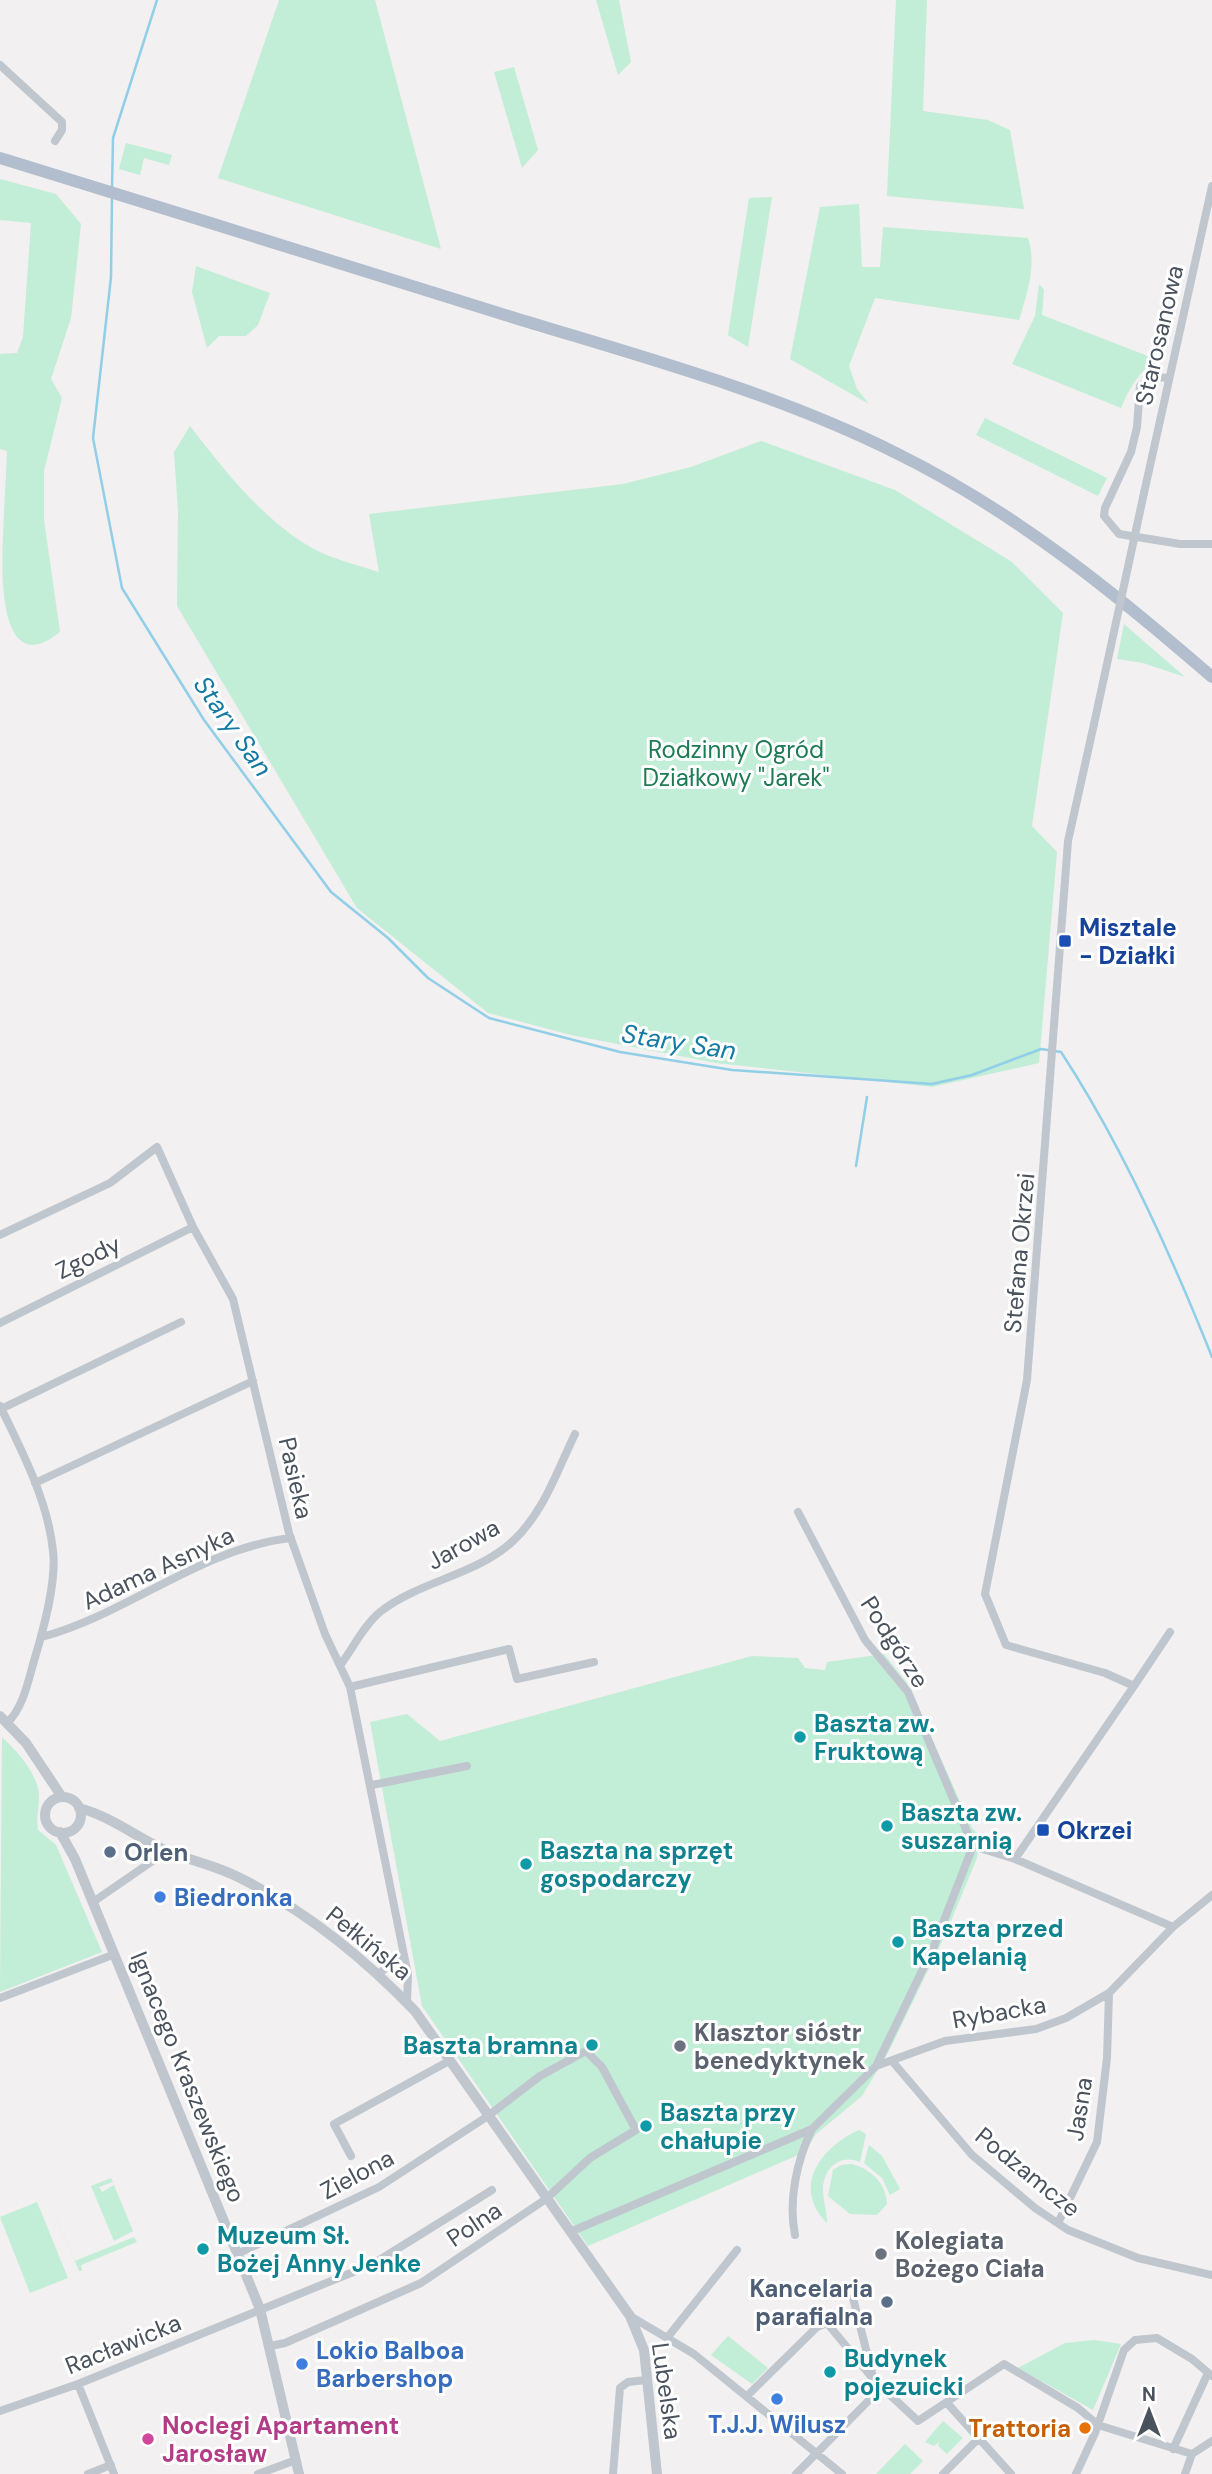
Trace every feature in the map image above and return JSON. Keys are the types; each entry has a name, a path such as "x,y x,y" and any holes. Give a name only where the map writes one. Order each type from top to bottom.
{"main road":[{"path":"0,158 683,370 792,407 853,432 941,477 1031,532 1101,583 1212,677"}],"street":[{"path":"0,65 62,122 62,130 55,141"},
{"name":"Starosanowa","path":"1094,724 1212,186"},
{"path":"1169,378 1156,377 1140,386 1137,427 1131,452 1105,508 1104,516 1119,534 1180,544 1212,544"},
{"name":"Stefana Okrzei","path":"1094,724 1068,841 1027,1380 985,1594 1006,1645 1105,1673 1133,1686"},
{"name":"Pasieka","path":"0,1235 110,1183 157,1147 193,1227 233,1299 291,1538 325,1634 350,1687 372,1785 408,1975 407,2003"},
{"name":"Zgody","path":"0,1323 193,1227"},
{"path":"62,1797 50,1803 45,1812 46,1822 52,1829 66,1831 79,1821 79,1808 73,1801 62,1797 42,1771 26,1743 3,1720 14,1716 26,1688 46,1620 54,1552 35,1483 1,1408 181,1322"},
{"path":"35,1483 253,1381"},
{"name":"Jarowa","path":"341,1664 378,1613 492,1556 512,1542 539,1511 575,1434"},
{"name":"Podgórze","path":"798,1512 865,1640 908,1692 973,1846"},
{"name":"Adama Asnyka","path":"41,1637 78,1627 183,1574 244,1548 291,1538"},
{"path":"1015,1859 1170,1632"},
{"path":"350,1687 509,1649 517,1679 594,1662"},
{"path":"372,1785 467,1766"},
{"path":"42,1771 50,1803"},
{"name":"Pełkińska","path":"79,1808 167,1851 234,1874 280,1900 379,1973 407,2003 630,2316"},
{"name":"Pełkińska","path":"79,1821 110,1821"},
{"name":"Ignacego Kraszewskiego","path":"66,1831 75,1859 260,2309 299,2474"},
{"path":"795,2235 792,2219 802,2151 812,2129 876,2066 934,1946 973,1846 1015,1859 1173,1927"},
{"path":"93,1902 167,1851"},
{"name":"Rybacka","path":"876,2066 945,2041 1036,2029 1066,2018 1108,1993 1173,1927 1212,1895"},
{"path":"0,1998 114,1954"},
{"path":"379,1973 404,1957"},
{"name":"Jasna","path":"1058,2223 1097,2142 1107,2058 1108,1993"},
{"name":"Zielona","path":"237,2254 379,2187 488,2116 540,2076 586,2051 602,2067 636,2130"},
{"path":"351,2156 334,2124 449,2061"},
{"name":"Podzamcze","path":"892,2061 972,2155 1035,2208 1081,2238 1138,2259 1212,2275"},
{"path":"570,2232 812,2129"},
{"name":"Polna","path":"270,2346 285,2343 421,2283 546,2199 590,2158 636,2130"},
{"name":"Racławicka","path":"0,2411 78,2384 373,2264 492,2190"},
{"path":"667,2338 737,2250"},
{"path":"853,2298 874,2380"},
{"path":"630,2316 694,2354 842,2474"},
{"name":"Lubelska","path":"630,2316 644,2350 657,2474"},
{"path":"747,2396 817,2328 827,2323 874,2380 919,2421 1004,2364 1078,2408 1098,2425 1192,2454"},
{"path":"1076,2474 1098,2425 1127,2346 1143,2338 1157,2339 1192,2359 1210,2374 1173,2449"},
{"path":"613,2474 620,2388 628,2382 646,2380"},
{"path":"78,2384 114,2474"},
{"path":"796,2474 882,2388"},
{"path":"947,2403 1011,2474"},
{"path":"943,2474 979,2438"},
{"path":"1185,2474 1192,2454 1212,2441"},
{"path":"258,2474 296,2460"},
{"path":"88,2474 111,2465"}],"green space":[{"path":"279,0 375,0 441,249 218,178"},
{"path":"596,0 619,0 631,62 618,75"},
{"path":"896,0 927,0 923,111 988,120 1010,130 1024,209 887,196"},
{"path":"514,67 538,150 522,168 494,72"},
{"path":"126,143 172,155 169,165 144,158 140,175 119,169"},
{"path":"0,179 56,194 81,224 71,318 51,379 62,398 44,471 44,520 60,632 40,644 25,643 15,634 8,618 4,597 2,554 7,451 0,449 0,354 17,353 23,337 31,223 0,220"},
{"path":"772,197 748,347 728,335 749,198"},
{"path":"859,204 862,267 880,267 883,227 1028,238 1032,258 1030,279 1019,320 875,298 849,366 857,389 869,404 790,359 820,207"},
{"path":"196,266 270,293 258,325 246,336 219,336 207,348 192,292"},
{"path":"1039,284 1044,290 1042,315 1158,360 1140,375 1121,408 1012,364 1035,316"},
{"path":"985,418 1107,478 1098,496 976,435"},
{"name":"Rodzinny Ogród Działkowy \"Jarek\"","path":"190,426 245,493 294,537 345,562 379,572 369,514 623,484 691,467 761,441 895,490 1012,562 1063,613 1032,826 1057,852 1039,1063 932,1087 716,1063 571,1035 488,1013 357,908 177,606 178,511 174,452"},
{"path":"1124,624 1185,677 1143,663 1117,659"},
{"path":"884,1654 907,1683 972,1828 980,1836 977,1858 946,1933 888,2053 862,2096 816,2134 805,2152 588,2246 422,2006 370,1722 407,1714 440,1741 752,1656 798,1658 805,1668 825,1670 827,1662"},
{"path":"2,1737 20,1756 35,1780 39,1797 38,1830 56,1845 102,1952 0,1992"},
{"path":"859,2130 866,2134 860,2162 839,2161 826,2176 823,2190 827,2223 816,2209 811,2196 815,2169 833,2147"},
{"path":"869,2145 882,2156 900,2189 890,2195 882,2178 864,2163"},
{"path":"852,2164 877,2178 884,2190 887,2204 877,2215 850,2214 828,2196 833,2170 841,2165"},
{"path":"111,2178 113,2182 99,2187 102,2192 114,2185 133,2231 114,2241 91,2186"},
{"path":"46,2194 75,2261 134,2237 137,2242 81,2265 82,2271 79,2271"},
{"path":"37,2202 68,2278 30,2293 0,2217"},
{"path":"728,2336 768,2368 752,2384 711,2355"},
{"path":"1094,2340 1121,2344 1093,2410 1018,2368 1065,2343"},
{"path":"943,2421 963,2438 947,2454 938,2446 939,2442 934,2446 925,2442"},
{"path":"905,2444 923,2461 910,2474 876,2474"}],"waterway":[{"name":"Stary San","path":"112,189 113,138 157,0"},
{"name":"Stary San","path":"112,196 111,277 93,438 122,588 204,720 331,892 388,938 428,978 489,1018 620,1052 732,1070 932,1084 972,1075 1041,1049 1061,1052 1125,1162 1180,1279 1212,1357"},
{"path":"856,1166 867,1097"}],"place":[{"name":"Misztale - Działki","path":"1065,941"},
{"name":"Baszta zw. Fruktową","path":"800,1737"},
{"name":"Baszta zw. suszarnią","path":"887,1826"},
{"name":"Okrzei","path":"1043,1830"},
{"name":"Orlen","path":"110,1852"},
{"name":"Baszta na sprzęt gospodarczy","path":"526,1864"},
{"name":"Biedronka","path":"160,1897"},
{"name":"Baszta przed Kapelanią","path":"898,1942"},
{"name":"Baszta bramna","path":"592,2045"},
{"name":"Klasztor sióstr benedyktynek","path":"680,2046"},
{"name":"Baszta przy chałupie","path":"646,2126"},
{"name":"Muzeum Sł. Bożej Anny Jenke","path":"203,2249"},
{"name":"Kolegiata Bożego Ciała","path":"881,2254"},
{"name":"Kancelaria parafialna","path":"887,2302"},
{"name":"Lokio Balboa Barbershop","path":"302,2364"},
{"name":"Budynek pojezuicki","path":"830,2372"},
{"name":"T.J.J. Wilusz","path":"777,2399"},
{"name":"Trattoria","path":"1085,2428"},
{"name":"Noclegi Apartament Jarosław","path":"148,2439"}]}
